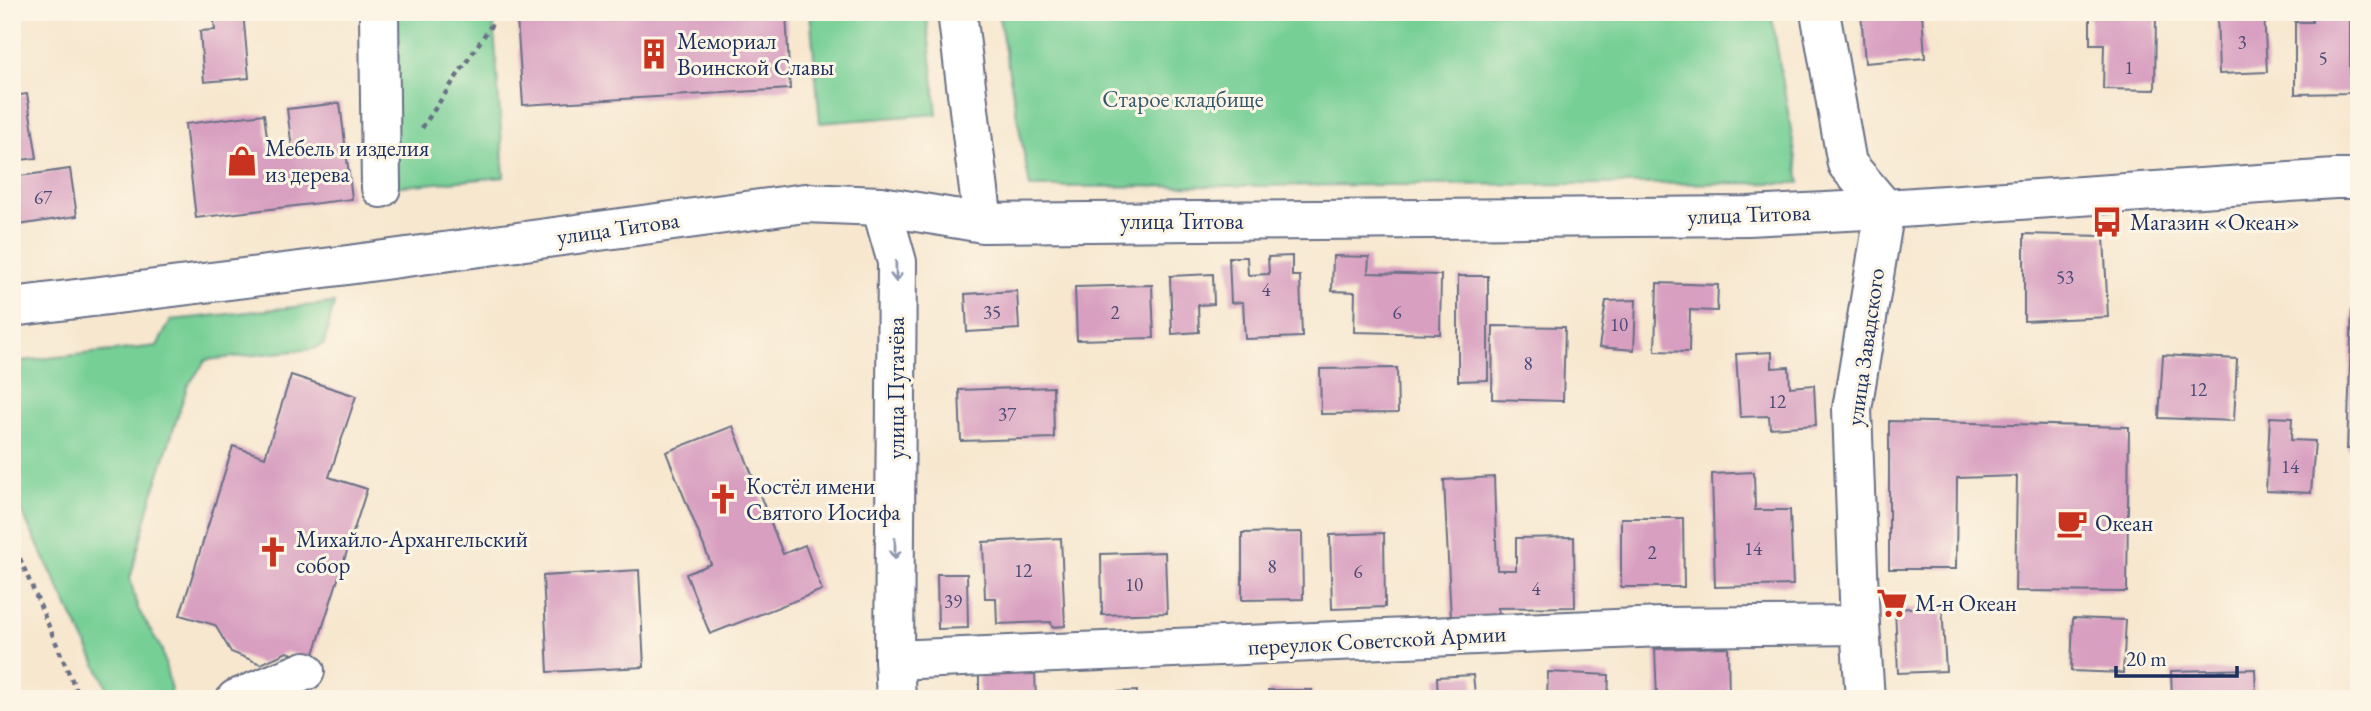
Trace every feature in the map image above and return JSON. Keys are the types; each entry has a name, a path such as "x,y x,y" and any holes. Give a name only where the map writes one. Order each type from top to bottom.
{"street":[{"path":"379,12 382,188"},
{"path":"957,12 984,223"},
{"path":"1820,12 1847,164 1885,209"},
{"name":"улица Титова","path":"12,307 805,203 881,206 984,223 1748,216 2359,179"},
{"name":"улица Пугачёва","path":"881,206 897,262 896,699"},
{"name":"улица Завадского","path":"1865,699 1852,409 1885,209"},
{"name":"переулок Советской Армии","path":"894,660 1662,627 1860,625"},
{"path":"236,699 305,671"}],"path":[{"path":"12,540 79,699"}],"green space":[{"path":"379,12 493,12 504,177 381,188"},
{"path":"810,12 926,12 937,114 820,123"},
{"name":"Старое кладбище","path":"998,12 1771,12 1800,183 1030,187"},
{"path":"334,303 324,344 313,349 206,360 187,387 152,496 130,579 138,609 162,650 171,690 165,699 113,699 12,492 12,362 157,346 171,320"}],"building":[{"path":"213,12 243,12 249,78 204,82 200,31 215,30"},
{"name":"Мемориал Воинской Славы","path":"623,12 786,12 790,89 523,105 517,19"},
{"path":"1861,12 1922,12 1925,58 1865,63"},
{"path":"2090,12 2156,12 2155,90 2103,89 2104,44 2090,44"},
{"path":"2217,12 2264,12 2267,72 2219,74"},
{"path":"2312,12 2350,12 2350,93 2295,94 2295,22 2312,22"},
{"path":"27,94 37,158 12,161 12,96"},
{"path":"340,103 352,199 196,218 185,124 264,114 269,152 292,149 287,109"},
{"path":"70,169 77,216 12,226 12,177"},
{"path":"2024,234 2104,236 2108,317 2024,321"},
{"path":"1292,256 1292,276 1300,276 1302,337 1245,339 1243,302 1231,303 1229,257 1247,257 1248,275 1269,274 1268,257"},
{"path":"1333,256 1369,257 1368,273 1441,275 1440,334 1354,332 1355,292 1332,291"},
{"path":"1213,274 1214,304 1198,305 1199,332 1172,334 1170,276"},
{"path":"1458,276 1488,276 1488,380 1458,381"},
{"path":"1657,283 1718,285 1717,311 1690,310 1689,352 1655,351"},
{"path":"1152,285 1154,338 1077,340 1075,287"},
{"path":"1017,291 1019,329 967,332 965,294"},
{"path":"1636,300 1634,350 1599,347 1606,301"},
{"path":"2352,308 2359,309 2359,449 2347,449"},
{"path":"1493,326 1565,327 1563,401 1492,399"},
{"path":"1772,352 1772,368 1789,367 1790,387 1814,385 1816,425 1770,428 1769,416 1740,417 1736,354"},
{"path":"2163,355 2237,359 2234,421 2159,418"},
{"path":"1397,368 1398,413 1321,414 1320,369"},
{"name":"Михайло-Архангельский собор","path":"291,375 356,396 329,477 367,489 312,660 287,652 261,664 231,652 215,625 180,615 233,446 265,457"},
{"path":"1053,387 1054,438 961,441 959,390"},
{"path":"2270,417 2292,418 2291,440 2315,441 2311,493 2266,491"},
{"name":"Океан","path":"1889,421 2129,427 2127,592 2015,591 2017,476 1957,478 1956,569 1889,569"},
{"name":"Костёл имени Святого Иосифа","path":"733,426 783,554 805,545 822,590 710,634 686,574 711,564 666,452"},
{"path":"1754,472 1755,510 1790,510 1793,585 1715,587 1712,474"},
{"path":"1494,477 1497,570 1516,570 1516,538 1574,537 1575,607 1497,608 1501,616 1451,619 1444,480"},
{"path":"1621,518 1683,518 1684,587 1621,587"},
{"path":"1302,532 1303,599 1242,600 1242,533"},
{"path":"1384,533 1385,607 1332,609 1330,535"},
{"path":"1061,538 1065,626 1052,627 1051,622 997,624 996,598 985,598 983,542"},
{"path":"1165,552 1167,613 1102,615 1101,554"},
{"path":"639,570 644,667 548,672 543,576"},
{"path":"937,574 967,574 968,628 938,629"},
{"path":"1942,606 1946,671 1898,673 1895,609"},
{"path":"2073,618 2126,620 2123,673 2071,671"},
{"path":"1728,647 1729,699 1657,699 1655,649"},
{"path":"2255,669 2256,699 2172,699 2171,671"},
{"path":"1035,671 1036,699 979,699 979,672"},
{"path":"1548,672 1609,675 1608,699 1547,699"},
{"path":"1473,675 1475,694 1499,692 1499,699 1438,699 1437,677"},
{"path":"1268,690 1312,690 1312,699 1268,699"},
{"path":"1137,691 1137,699 1096,699 1096,693"},
{"path":"838,692 839,699 814,699 814,698"}],"place":[{"name":"Мемориал Воинской Славы","path":"654,54"},
{"name":"Мебель и изделия из дерева","path":"242,161"},
{"name":"Магазин «Океан»","path":"2107,222"},
{"name":"Костёл имени Святого Иосифа","path":"723,499"},
{"name":"Океан","path":"2072,523"},
{"name":"Михайло-Архангельский собор","path":"273,552"},
{"name":"М-н Океан","path":"1892,603"}]}
